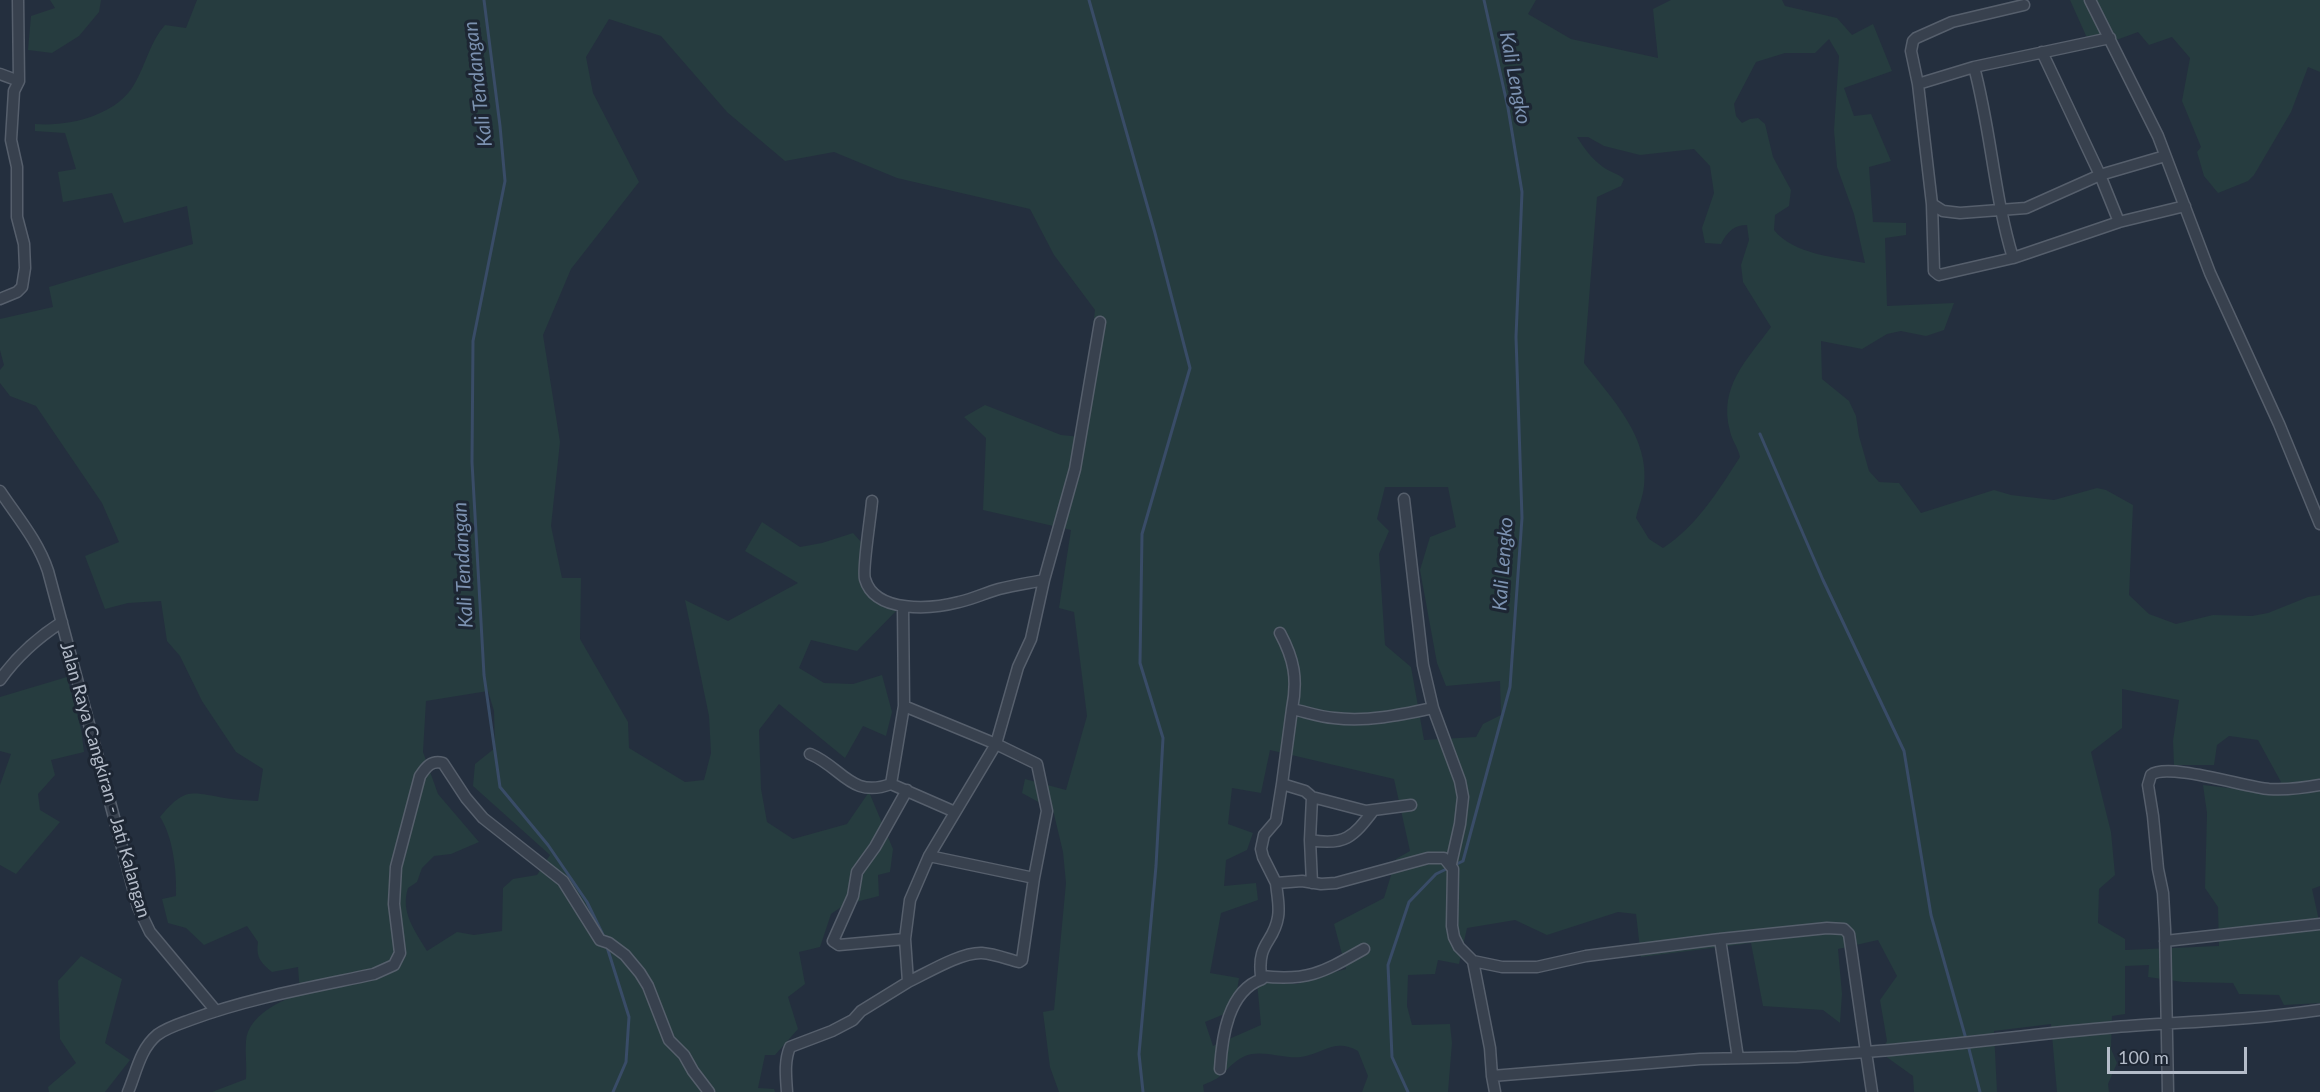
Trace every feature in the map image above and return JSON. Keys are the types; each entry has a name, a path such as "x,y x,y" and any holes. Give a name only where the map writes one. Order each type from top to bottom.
{"street":[{"path":"0,299 17,292 22,286 25,268 24,244 17,217 17,167 11,140 14,91 19,81 18,0"},
{"path":"2090,0 2151,120 2210,273 2279,424 2320,524"},
{"path":"2024,5 1952,22 1916,38 1911,46 1918,84 1932,204 1934,271 1936,274 2013,258 2119,222 2185,206"},
{"path":"1918,84 1974,67 2110,38"},
{"path":"2042,52 2100,175 2119,222"},
{"path":"1974,67 1986,114 2001,212 2013,258"},
{"path":"0,74 19,81"},
{"path":"0,136 11,140"},
{"path":"1932,204 1936,208 1951,213 2001,212 2026,208 2100,175 2165,156"},
{"path":"908,982 905,939 910,900 929,856 996,744 1018,667 1031,639 1044,580 1075,469 1100,322"},
{"name":"Jalan Raya Cangkiran - Jati Kalangan","path":"0,491 26,526 48,571 138,907 150,932 216,1011"},
{"path":"1404,499 1423,665 1433,708 1460,781 1463,797 1452,866 1452,926 1459,948 1473,961 1502,967 1537,967 1586,956 1720,939 1827,928 1848,931 1872,1092"},
{"path":"872,501 864,577 869,589 891,604 934,606 959,602 999,589 1044,580"},
{"path":"891,784 904,706 903,606"},
{"path":"0,680 12,663 41,635 62,622"},
{"path":"1220,1069 1221,1051 1230,1015 1249,986 1262,979 1260,961 1262,952 1278,919 1276,884 1260,849 1264,835 1276,821 1295,692 1295,669 1291,652 1280,633"},
{"path":"787,1092 785,1075 790,1047 832,1031 853,1020 861,1011 908,982 953,961 976,953 984,953 1021,962 1034,878 1047,815 1039,769 1034,762 996,744 904,706"},
{"path":"1292,709 1332,718 1359,720 1389,717 1433,708"},
{"path":"810,754 825,761 846,780 859,787 873,789 891,784 955,812"},
{"path":"128,1092 141,1056 157,1035 170,1028 216,1011 374,974 394,965 400,953 394,904 396,867 420,776 428,766 438,761 443,763 466,798 483,818 563,881 605,941 626,955 648,986 669,1040 684,1055 709,1092"},
{"path":"2168,1092 2163,893 2148,785 2151,775 2161,770 2268,789 2320,785"},
{"path":"1282,784 1305,791 1312,797 1373,812 1411,805"},
{"path":"905,939 839,945 833,941 853,896 857,872 875,847 907,790"},
{"path":"1312,797 1310,840 1312,883"},
{"path":"1310,840 1334,842 1347,839 1373,812"},
{"path":"929,856 1034,878"},
{"path":"1276,884 1302,881 1336,883 1428,858 1444,858 1452,866"},
{"path":"2165,941 2320,924"},
{"path":"1720,939 1738,1058"},
{"path":"1262,976 1298,978 1317,974 1336,967 1364,949"},
{"path":"1473,961 1490,1048 1495,1092"},
{"path":"1492,1076 1700,1059 1866,1052 1944,1046 2116,1027 2242,1020 2320,1010"}],"green space":[{"path":"50,0 101,0 99,12 79,36 52,53 28,50 31,16 55,8"},
{"path":"197,0 1536,0 1528,14 1571,39 1658,58 1653,9 1671,0 1782,0 1785,6 1837,18 1852,35 1873,24 1892,71 1844,88 1854,116 1871,114 1891,161 1869,167 1873,222 1906,223 1906,235 1885,238 1887,306 1954,303 1944,330 1926,336 1901,331 1887,334 1862,349 1821,341 1822,379 1849,401 1856,416 1869,471 1879,482 1899,483 1921,513 1994,490 2011,495 2054,500 2097,488 2106,490 2133,505 2129,595 2149,614 2176,624 2213,615 2252,616 2268,613 2308,597 2320,595 2320,886 2312,889 2320,925 2320,1003 2284,1005 2279,995 2239,994 2233,983 2183,982 2148,977 2149,965 2125,966 2125,1014 2112,1016 2111,1049 2117,1063 2108,1084 2109,1092 2057,1092 2051,1024 1994,1031 1997,1092 1914,1092 1913,1076 1881,1053 1887,1041 1880,1000 1897,976 1878,940 1838,949 1842,994 1840,1023 1823,1010 1763,1006 1751,943 1641,957 1636,914 1618,912 1547,935 1515,920 1467,928 1459,964 1438,960 1435,974 1408,975 1407,1006 1412,1025 1450,1024 1452,1043 1448,1092 1362,1092 1368,1076 1358,1051 1350,1047 1336,1046 1301,1057 1258,1053 1245,1056 1218,1077 1203,1085 1204,1092 1059,1092 1050,1067 1043,1012 1054,1010 1066,883 1063,852 1053,810 1022,793 1025,779 1066,790 1087,716 1074,612 1059,608 1071,530 983,510 986,438 964,417 985,405 1061,435 1081,437 1095,310 1054,255 1030,209 897,178 834,152 785,161 727,112 661,36 609,19 586,57 593,93 639,182 571,269 543,335 560,442 551,526 562,578 581,578 580,639 628,722 629,748 685,782 704,780 711,753 709,716 685,600 728,621 798,583 745,551 762,522 800,547 853,533 870,552 871,584 898,609 857,651 811,640 799,668 824,683 853,684 882,675 892,712 886,736 863,726 845,758 779,704 759,730 761,789 767,822 793,839 847,824 869,792 893,849 890,872 878,875 879,896 844,905 831,914 820,947 799,952 805,984 788,997 798,1029 775,1055 765,1055 758,1088 774,1089 775,1092 212,1092 246,1079 248,1032 258,1017 274,1005 300,994 298,967 272,972 260,959 258,942 247,926 204,945 186,928 168,923 162,899 176,896 176,877 171,844 160,817 182,796 189,794 258,801 263,769 236,752 202,701 180,656 167,641 161,601 128,603 105,609 85,556 119,542 102,503 36,406 10,396 0,383 0,370 4,365 0,350 0,319 53,307 49,287 193,244 187,206 124,223 112,193 63,202 58,172 76,169 65,133 35,131 35,124 77,121 105,111 117,103 135,83 165,25 186,28","holes":["1829,39 1839,56 1834,130 1837,167 1854,214 1865,263 1804,250 1782,238 1774,230 1775,215 1789,206 1791,190 1773,157 1765,124 1758,118 1742,123 1736,116 1734,104 1756,62 1785,53 1815,53","1577,137 1588,137 1604,146 1640,155 1694,149 1710,166 1714,193 1702,228 1705,243 1721,244 1731,230 1747,225 1749,240 1741,265 1743,282 1771,327 1744,363 1731,387 1727,415 1732,438 1740,457 1697,519 1663,548 1649,539 1636,518 1643,490 1644,468 1635,435 1617,405 1584,363 1597,197 1621,186 1624,179 1599,164","1385,487 1448,487 1456,527 1430,537 1420,570 1437,663 1446,686 1500,681 1501,715 1483,724 1476,737 1424,740 1411,667 1385,645 1379,554 1389,531 1377,519","2122,689 2179,700 2173,741 2174,765 2214,765 2217,745 2229,736 2258,740 2281,782 2273,793 2203,785 2207,813 2205,888 2218,907 2219,946 2125,950 2125,939 2098,923 2099,889 2115,875 2111,832 2091,752 2122,728","488,691 494,711 495,748 475,764 473,786 550,855 537,875 513,879 503,888 502,931 474,935 457,932 427,951 407,913 408,888 417,882 422,868 434,856 451,854 479,842 438,794 423,752 426,701","1270,750 1394,779 1410,851 1396,859 1384,898 1334,924 1346,969 1298,984 1257,982 1261,1025 1213,1046 1205,1022 1234,1010 1239,978 1210,973 1221,913 1258,900 1256,883 1224,886 1226,860 1247,850 1253,833 1228,824 1232,788 1261,793"]},
{"path":"2070,0 2320,0 2320,72 2308,67 2291,112 2254,175 2248,181 2218,193 2204,176 2197,152 2201,147 2182,101 2190,58 2172,37 2149,45 2138,32 2092,49"},
{"path":"67,677 81,729 84,752 51,760 55,775 38,794 40,810 60,822 16,874 0,865 0,785 11,754 0,751 0,697"},
{"path":"81,956 122,979 105,1043 130,1060 105,1092 49,1092 48,1087 76,1063 60,1039 58,981"}],"waterway":[{"name":"Kali Tendangan","path":"484,0 505,181 473,341 472,462 484,675 500,787 548,845 587,902 604,937"},
{"path":"1089,0 1155,233 1190,368 1142,534 1140,663 1163,738 1156,866 1139,1054 1143,1092"},
{"name":"Kali Lengko","path":"1408,1092 1392,1057 1388,965 1409,902 1436,874 1463,861 1510,687 1522,518 1516,337 1522,192 1508,108 1484,0"},
{"path":"1760,434 1823,580 1904,751 1931,915 1966,1039"},
{"name":"Kali Tendangan","path":"607,947 629,1017 626,1062 613,1092"},
{"path":"1968,1045 1980,1092"}]}
